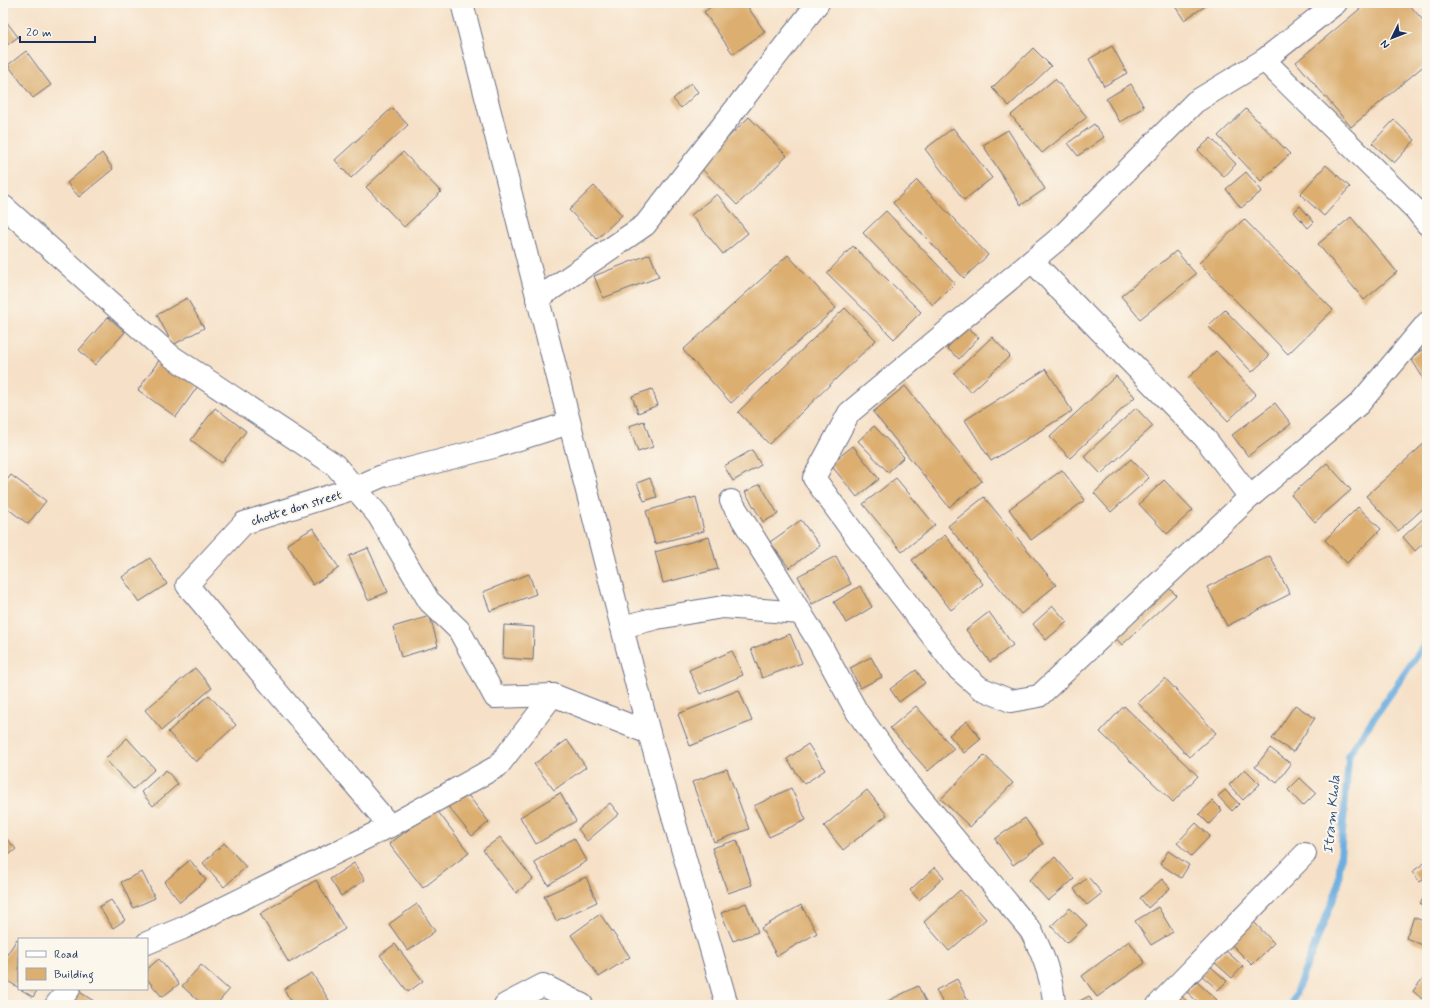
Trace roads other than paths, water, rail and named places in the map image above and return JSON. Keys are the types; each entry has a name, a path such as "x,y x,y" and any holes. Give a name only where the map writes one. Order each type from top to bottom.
{"street":[{"path":"462,3 649,734 727,1005"},
{"path":"537,299 645,225 818,3"},
{"path":"1336,3 1264,60 1195,102 1063,235 849,413 814,478 858,539 956,667 980,688 1011,701 1039,696 1250,497 1359,404 1427,323"},
{"path":"1264,60 1416,210 1427,224"},
{"path":"3,206 171,356 335,465 378,516 429,601 459,630 495,696 553,695 649,734"},
{"path":"1032,262 1204,437 1250,497"},
{"name":"chotte don street","path":"390,826 187,586 244,523 355,488 382,476 497,446 569,423"},
{"path":"731,501 820,644 857,712 896,767 954,840 1031,931 1042,954 1054,990 1054,1005"},
{"path":"622,627 657,618 723,607 801,613"},
{"path":"148,943 183,928 390,826 498,766 553,695"},
{"path":"1158,1005 1305,854"},
{"path":"505,1005 543,985 582,1005"},
{"path":"56,1005 68,990"}],"waterway":[{"name":"Itram Khola","path":"1291,1005 1338,887 1349,754 1427,641"}]}
